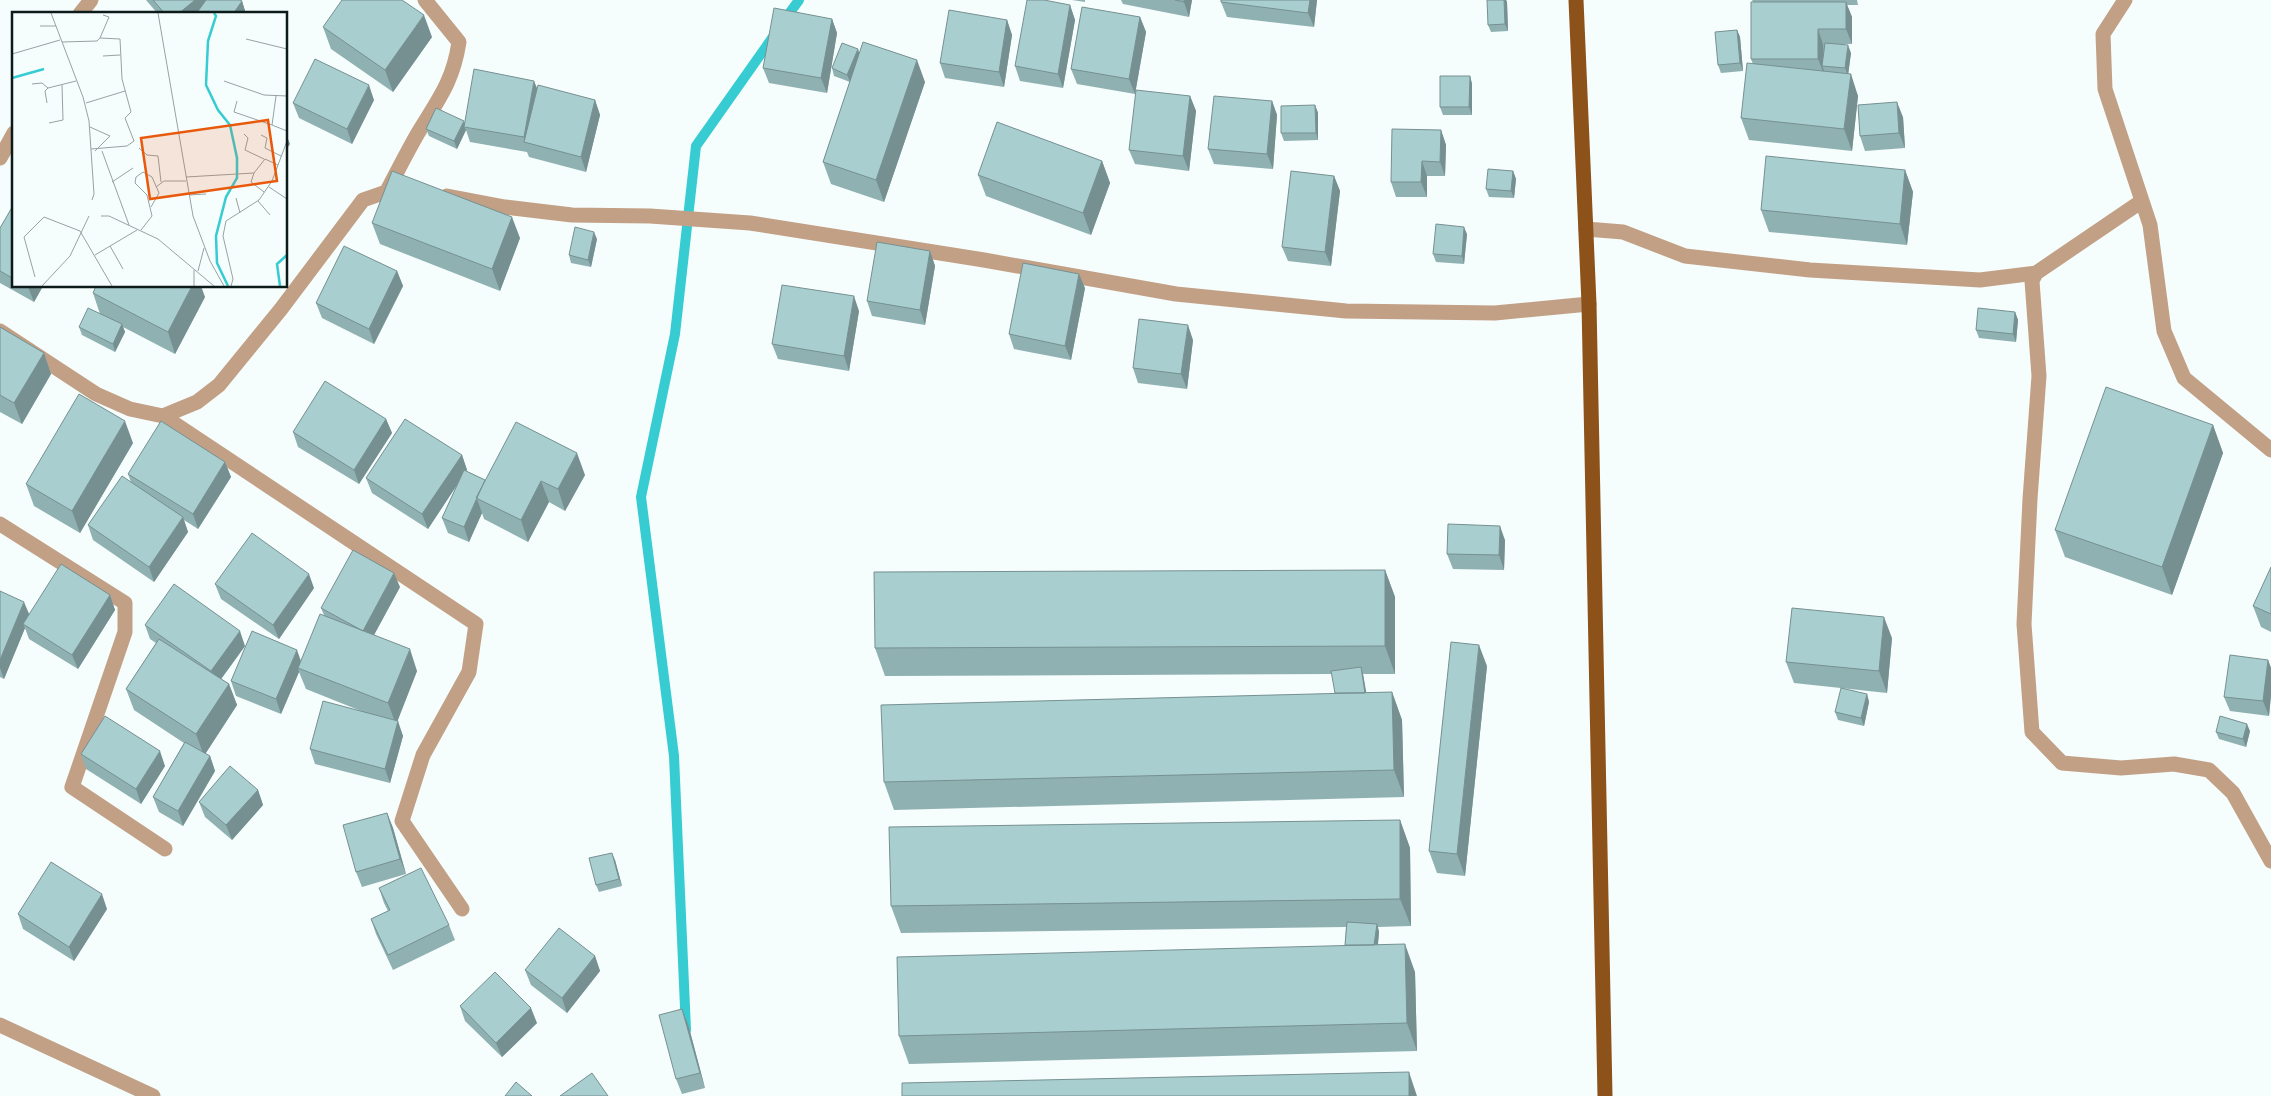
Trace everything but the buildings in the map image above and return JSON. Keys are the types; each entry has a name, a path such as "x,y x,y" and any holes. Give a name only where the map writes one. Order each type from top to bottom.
{"main road":[{"path":"1576,0 1589,304 1605,1096"}],"street":[{"path":"82,12 91,0"},
{"path":"386,192 417,135 447,87 456,59 459,42 425,0"},
{"path":"2125,0 2103,34 2105,89 2150,225 2164,331 2184,378 2271,450"},
{"path":"0,158 12,137"},
{"path":"163,416 197,402 219,385 281,309 362,200 386,192 414,192"},
{"path":"432,194 505,207 572,215 650,216 750,223 974,258 1176,294 1336,310 1495,313 1589,304"},
{"path":"1586,229 1623,232 1685,256 1810,270 1980,280 2036,273 2142,202"},
{"path":"2036,273 2032,281 2039,376 2024,624 2032,732 2062,763 2121,768 2174,764 2210,770 2233,793 2271,861"},
{"path":"0,331 96,394 130,409 163,416 476,624 470,672 423,755 402,822 462,909"},
{"path":"0,524 124,603 125,632 72,786 165,849"},
{"path":"0,1025 153,1096"}],"waterway":[{"path":"783,22 799,0"},
{"path":"686,1030 674,756 641,497 675,334 696,146 775,34"}]}
